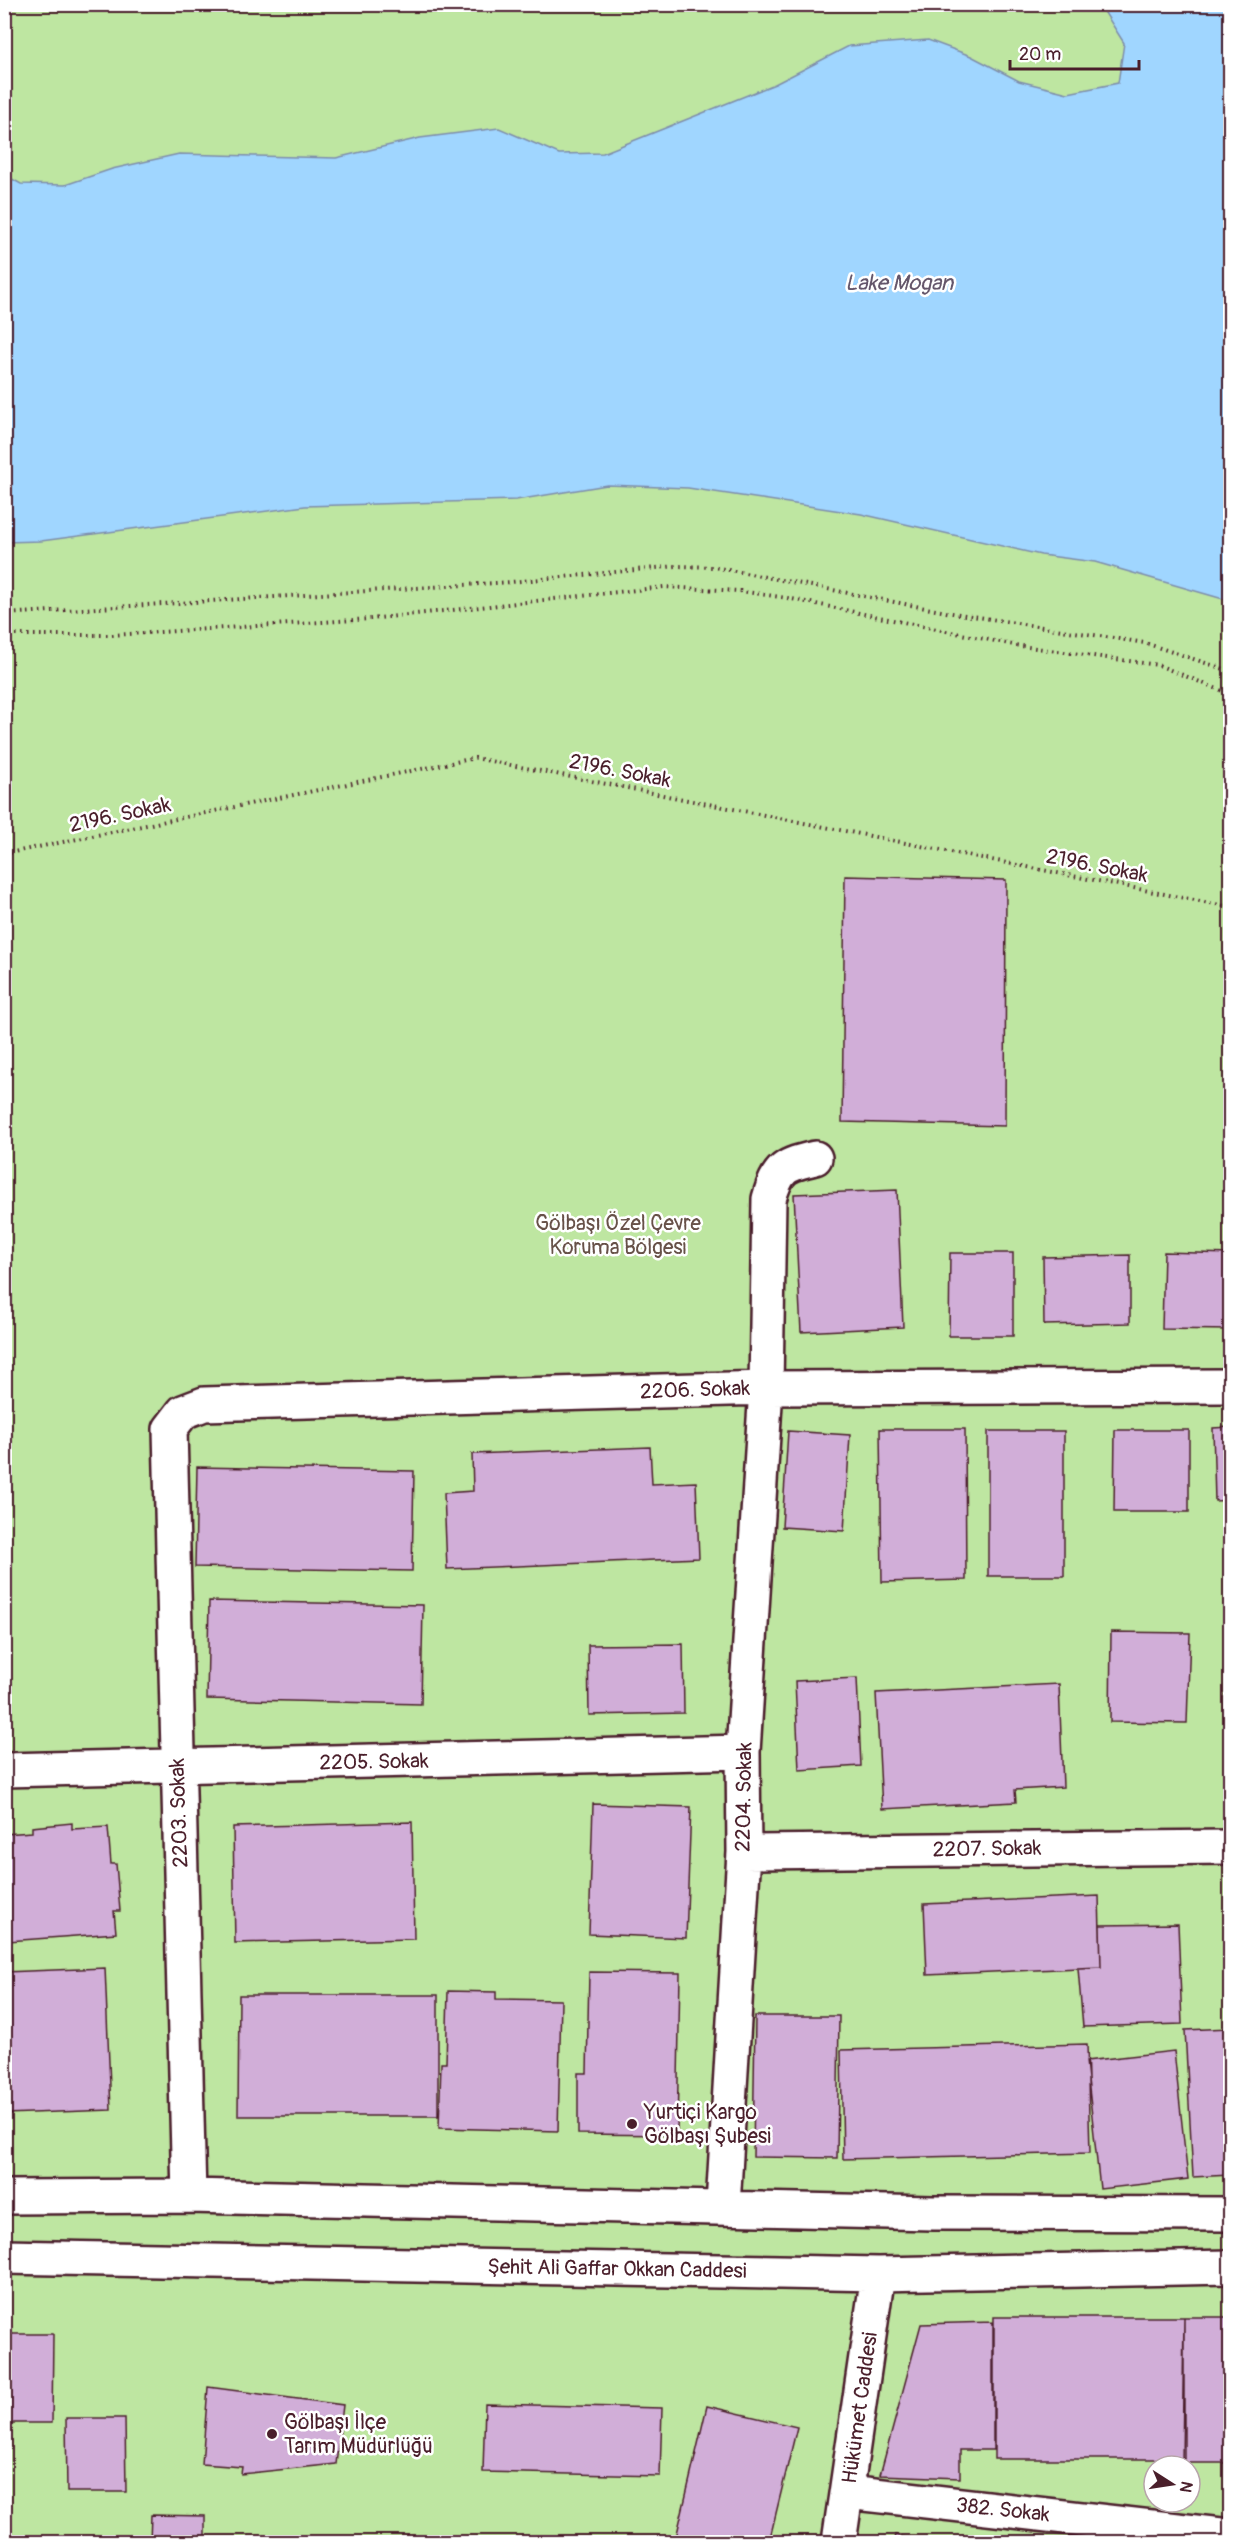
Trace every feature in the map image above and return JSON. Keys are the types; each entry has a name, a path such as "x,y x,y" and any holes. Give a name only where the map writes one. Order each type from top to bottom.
{"street":[{"name":"2204. Sokak","path":"723,2206 744,1852 743,1752 766,1388 769,1199 777,1178 788,1165 815,1158"},
{"name":"2206. Sokak","path":"170,1429 183,1412 204,1404 766,1388 1230,1386"},
{"name":"2203. Sokak","path":"170,1429 189,2196"},
{"name":"2205. Sokak","path":"4,1770 743,1752"},
{"name":"2207. Sokak","path":"744,1852 1230,1847"},
{"path":"4,2197 189,2196 723,2206 933,2213 1230,2214"},
{"name":"Şehit Ali Gaffar Okkan Caddesi","path":"4,2257 878,2274 1230,2267"},
{"name":"Hükümet Caddesi","path":"839,2542 878,2274"},
{"name":"382. Sokak","path":"848,2492 1230,2536"}],"path":[{"path":"4,614 511,582 676,566 714,567 946,612 1145,643 1230,671"},
{"path":"4,635 112,636 370,619 664,587 740,591 787,598 1014,645 1158,665 1230,694"},
{"name":"2196. Sokak","path":"4,854 475,758 1230,907"}],"green space":[{"name":"Gölbaşı Özel Çevre Koruma Bölgesi","path":"5,5 1230,5 1230,2542 5,2542"}],"water":[{"name":"Lake Mogan","path":"1100,5 1230,5 1230,601 1095,562 1041,555 861,514 688,488 607,485 516,500 305,506 41,541 5,542 5,175 21,184 65,185 112,169 179,154 336,158 420,138 499,128 559,154 603,153 775,84 849,46 928,40 971,56 1019,81 1068,93 1118,83 1124,43"}],"building":[{"path":"845,876 1006,880 1005,1126 842,1122"},
{"path":"897,1190 903,1327 801,1332 794,1194"},
{"path":"1164,1252 1230,1254 1230,1330 1162,1329"},
{"path":"950,1253 1013,1253 1013,1336 949,1336"},
{"path":"1130,1255 1130,1323 1044,1325 1043,1257"},
{"path":"1230,1427 1230,1500 1215,1501 1213,1428"},
{"path":"880,1429 965,1429 966,1580 882,1582"},
{"path":"1115,1430 1189,1430 1189,1512 1114,1512"},
{"path":"788,1431 850,1435 844,1531 782,1527"},
{"path":"988,1431 1064,1431 1064,1576 988,1576"},
{"path":"650,1447 652,1484 696,1482 699,1558 447,1569 444,1493 473,1491 472,1454"},
{"path":"197,1467 414,1471 412,1571 195,1567"},
{"path":"209,1601 423,1605 421,1704 207,1699"},
{"path":"1228,1629 1230,1629 1230,1719 1224,1718"},
{"path":"1111,1632 1190,1633 1187,1723 1110,1722"},
{"path":"683,1644 684,1713 589,1715 588,1645"},
{"path":"857,1678 861,1766 799,1770 795,1681"},
{"path":"1059,1684 1063,1787 1015,1790 1016,1802 882,1809 876,1693"},
{"path":"593,1804 691,1807 686,1938 589,1934"},
{"path":"412,1822 414,1939 235,1943 233,1827"},
{"path":"72,1823 72,1829 108,1827 111,1864 116,1864 120,1911 114,1911 116,1933 8,1941 4,1912 4,1834 32,1832 32,1827"},
{"path":"1099,1896 1101,1967 927,1975 924,1904"},
{"path":"1178,1924 1182,2024 1083,2027 1078,1968 1101,1967 1100,1925"},
{"path":"105,1968 111,2110 5,2114 4,1972"},
{"path":"589,1972 680,1973 677,2135 578,2134 578,2073 587,2073"},
{"path":"448,1991 496,1992 496,1999 561,2000 558,2131 439,2128 441,2063 446,2063"},
{"path":"239,1995 438,1995 438,2116 238,2116"},
{"path":"755,2016 839,2016 837,2158 753,2157"},
{"path":"1230,2028 1230,2175 1193,2177 1185,2030"},
{"path":"1087,2044 1090,2153 843,2159 841,2050"},
{"path":"1174,2051 1188,2179 1100,2189 1086,2061"},
{"path":"994,2317 1184,2317 1184,2454 1142,2454 1142,2459 994,2459"},
{"path":"1184,2317 1230,2317 1230,2463 1202,2463 1202,2454 1182,2454"},
{"path":"993,2322 993,2450 960,2450 960,2478 880,2475 921,2324"},
{"path":"4,2334 53,2334 52,2423 4,2423"},
{"name":"Gölbaşı İlçe Tarım Müdürlüğü","path":"208,2387 343,2405 336,2464 241,2474 242,2467 202,2464"},
{"path":"485,2404 662,2408 660,2476 483,2472"},
{"path":"707,2406 797,2427 769,2542 675,2542"},
{"path":"66,2418 125,2418 126,2492 67,2492"},
{"path":"151,2515 205,2516 205,2542 150,2542"},
{"path":"895,2535 922,2542 893,2542"}],"place":[{"name":"Yurtiçi Kargo Gölbaşı Şubesi","path":"632,2124"},
{"name":"Gölbaşı İlçe Tarım Müdürlüğü","path":"272,2434"}]}
